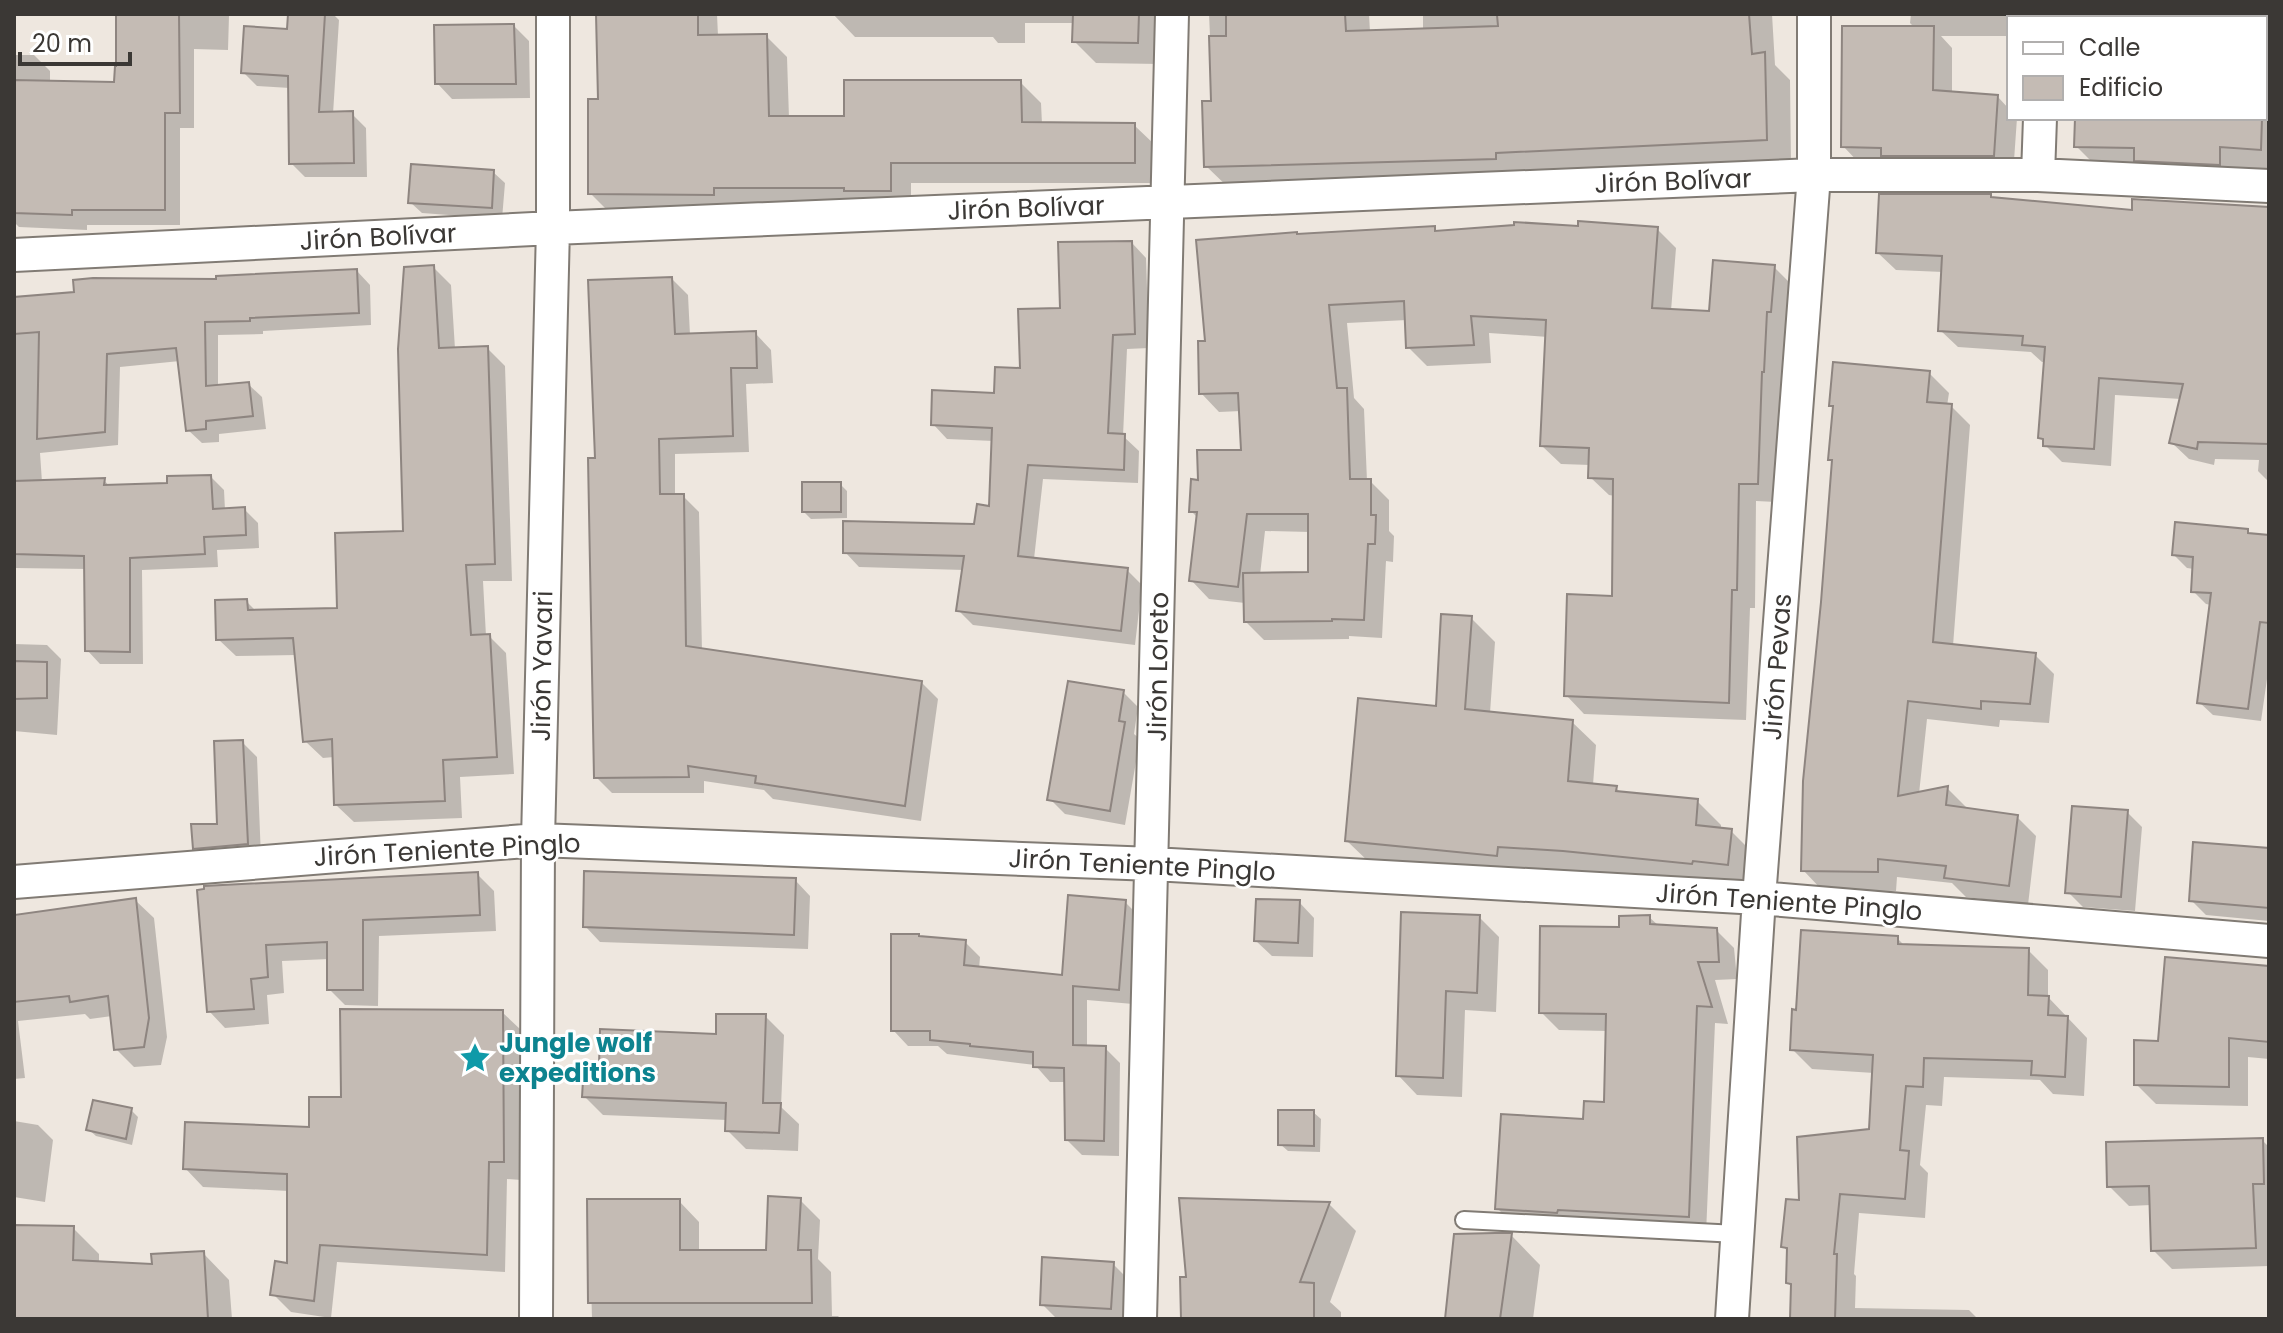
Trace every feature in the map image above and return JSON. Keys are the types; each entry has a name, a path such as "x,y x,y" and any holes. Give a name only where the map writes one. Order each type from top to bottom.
{"street":[{"name":"Jirón Yavari","path":"536,1319 538,840 553,228 553,14"},
{"name":"Jirón Loreto","path":"1140,1319 1172,14"},
{"name":"Jirón Pevas","path":"1732,1319 1759,898 1814,175 1814,14"},
{"path":"2038,175 2040,120"},
{"name":"Jirón Bolívar","path":"14,255 553,228 1814,175 2038,175 2269,186"},
{"name":"Jirón Teniente Pinglo","path":"14,882 538,840 1153,864 1759,898 2269,941"}],"lane":[{"path":"1464,1220 1737,1234"}],"building":[{"path":"116,14 179,14 180,113 165,113 165,210 72,210 72,215 14,213 14,80 114,82"},
{"path":"288,14 325,14 319,112 353,111 354,163 289,164 288,76 241,73 244,26 287,29"},
{"path":"596,14 698,14 698,35 767,34 769,116 844,116 844,80 1021,80 1022,122 1135,123 1135,163 891,163 891,191 714,188 714,195 588,194 588,99 598,99"},
{"path":"1073,14 1139,14 1138,43 1072,42"},
{"path":"1226,14 1345,14 1346,31 1498,26 1497,15 1749,14 1752,54 1765,52 1767,140 1496,153 1496,159 1204,167 1202,101 1211,101 1209,36 1226,36"},
{"path":"514,24 516,84 435,84 434,25"},
{"path":"1842,26 1934,26 1933,90 1998,95 1994,156 1881,156 1881,148 1841,147"},
{"path":"2075,120 2262,120 2261,150 2220,147 2220,165 2134,161 2134,148 2074,147"},
{"path":"411,164 494,170 492,208 408,203"},
{"path":"1879,194 1991,194 1991,197 2132,210 2132,199 2269,207 2269,444 2198,442 2197,449 2169,443 2183,384 2099,378 2094,449 2043,446 2043,439 2038,438 2045,347 2022,345 2023,336 1938,331 1942,256 1876,253"},
{"path":"1578,221 1658,227 1652,308 1709,311 1713,260 1775,265 1762,372 1758,484 1739,484 1737,590 1732,590 1729,703 1564,696 1567,594 1612,596 1613,479 1588,478 1589,448 1540,446 1546,320 1471,316 1474,345 1406,348 1404,301 1329,305 1337,388 1347,388 1350,479 1371,479 1371,515 1376,515 1375,544 1368,544 1364,620 1244,622 1243,573 1308,572 1308,514 1247,514 1238,587 1189,581 1197,512 1189,512 1191,479 1198,480 1197,450 1241,450 1238,393 1199,394 1198,341 1205,341 1196,240 1435,226 1435,231 1514,225 1514,222 1578,226"},
{"path":"1132,241 1135,334 1113,335 1108,433 1125,434 1124,470 1028,465 1018,556 1128,568 1121,631 956,611 964,556 843,553 843,521 974,524 977,504 989,506 992,428 931,425 932,390 994,393 995,367 1020,368 1018,309 1060,308 1058,242"},
{"path":"434,265 439,348 488,346 495,564 466,565 471,635 490,634 497,757 443,760 445,801 334,805 332,739 303,742 293,638 216,640 215,600 247,599 248,610 337,608 335,533 403,531 398,349 404,267"},
{"path":"357,269 359,313 205,322 206,386 249,382 253,416 206,421 206,429 186,431 176,348 107,354 105,432 37,439 39,332 14,334 14,297 74,292 73,280 93,278 216,279 216,276"},
{"path":"672,277 675,334 756,331 757,368 731,368 733,436 659,439 660,494 684,494 686,646 922,681 905,806 755,783 756,776 688,766 689,777 594,778 588,458 595,458 588,280"},
{"path":"1833,362 1930,371 1927,402 1952,404 1933,642 2036,653 2030,704 1981,701 1981,709 1908,701 1898,796 1948,786 1946,805 2018,815 2009,886 1944,878 1946,866 1878,859 1878,872 1801,871 1803,781 1832,460 1828,460"},
{"path":"211,475 213,509 245,507 246,535 204,537 205,554 130,558 130,652 85,651 84,556 14,554 14,481 105,478 104,485 167,483 167,476"},
{"path":"802,482 841,482 841,512 802,512"},
{"path":"2175,522 2248,529 2248,533 2269,535 2269,623 2260,622 2248,709 2197,703 2211,593 2191,592 2193,557 2172,555"},
{"path":"1441,614 1472,616 1465,709 1573,720 1568,781 1617,786 1616,791 1698,799 1696,825 1732,829 1728,865 1498,847 1497,856 1345,841 1358,698 1436,706"},
{"path":"14,661 47,662 47,698 14,699"},
{"path":"1068,681 1124,690 1119,721 1125,722 1110,811 1047,800"},
{"path":"243,740 248,844 193,849 191,824 217,824 214,741"},
{"path":"2072,806 2128,810 2121,897 2065,893"},
{"path":"2193,842 2269,848 2269,908 2189,901"},
{"path":"584,871 796,878 794,935 583,927"},
{"path":"478,872 480,915 363,920 363,990 327,990 327,942 266,945 268,977 251,979 254,1009 207,1012 197,890 204,889 204,886"},
{"path":"1068,895 1126,900 1119,990 1073,986 1073,1045 1106,1046 1104,1141 1065,1140 1064,1068 1033,1067 1033,1052 930,1040 930,1031 891,1031 891,934 966,940 964,965 1062,975"},
{"path":"136,898 149,1018 144,1047 114,1050 108,996 70,1002 69,996 14,1002 14,915"},
{"path":"1256,899 1300,900 1298,943 1254,941"},
{"path":"1401,912 1480,915 1477,993 1446,991 1443,1078 1396,1076"},
{"path":"1650,915 1650,924 1717,928 1719,962 1698,962 1712,1007 1697,1006 1689,1217 1495,1209 1501,1114 1583,1119 1584,1101 1604,1102 1606,1014 1539,1013 1540,926 1619,927 1619,916"},
{"path":"1801,930 1898,936 1898,944 2029,948 2028,995 2049,996 2048,1015 2068,1016 2065,1077 2031,1075 2032,1061 1924,1058 1923,1087 1906,1086 1900,1150 1909,1151 1905,1199 1840,1194 1834,1254 1837,1254 1835,1319 1790,1319 1791,1284 1786,1283 1787,1248 1781,1247 1786,1199 1799,1200 1797,1137 1869,1129 1873,1055 1790,1050"},
{"path":"2165,957 2269,966 2269,1042 2229,1038 2229,1087 2134,1085 2134,1040 2158,1041"},
{"path":"340,1009 503,1010 504,1162 489,1162 487,1255 320,1245 314,1301 270,1295 275,1261 287,1263 287,1174 183,1169 185,1122 309,1127 309,1097 341,1097"},
{"path":"716,1014 766,1014 763,1103 781,1103 779,1133 725,1131 726,1103 582,1097 584,1064 599,1065 600,1029 716,1034"},
{"path":"93,1100 132,1108 126,1139 86,1130"},
{"path":"1278,1110 1314,1110 1314,1146 1278,1145"},
{"path":"2263,1138 2264,1184 2253,1184 2256,1248 2151,1251 2149,1186 2107,1187 2106,1142"},
{"path":"768,1196 801,1198 798,1250 811,1250 812,1303 588,1303 587,1199 680,1199 680,1250 766,1250"},
{"path":"1179,1198 1330,1202 1300,1282 1314,1283 1314,1319 1181,1319 1180,1277 1186,1277"},
{"path":"14,1225 74,1226 73,1260 152,1264 151,1254 204,1251 208,1319 14,1319"},
{"path":"1512,1233 1500,1319 1445,1319 1454,1234"},
{"path":"1042,1257 1114,1262 1111,1309 1040,1305"}],"place":[{"name":"Jungle wolf expeditions","path":"475,1058"}]}
